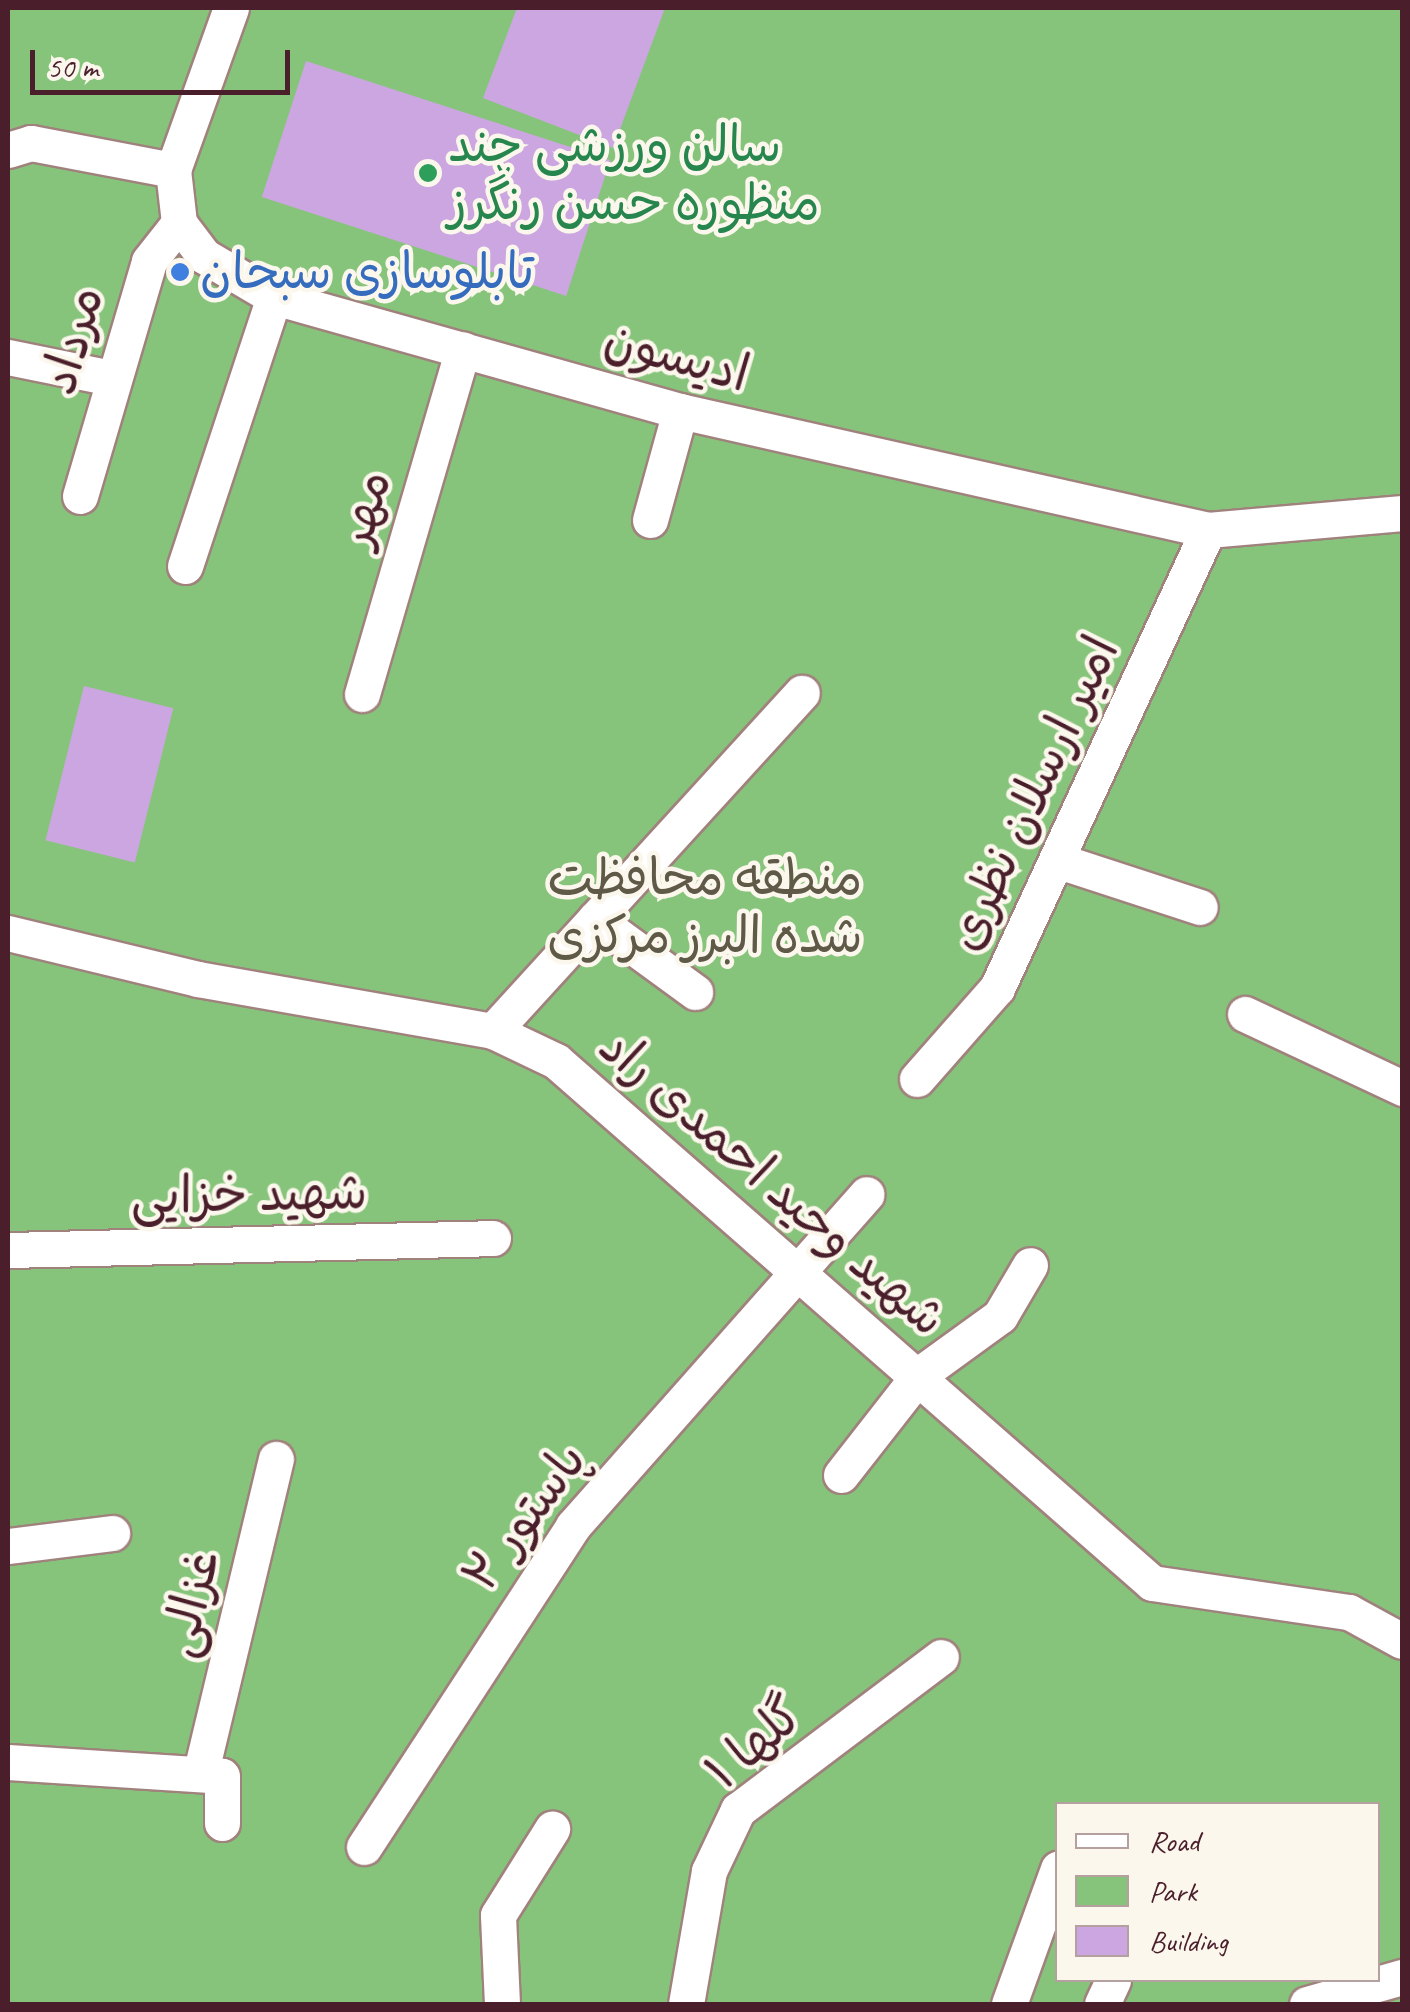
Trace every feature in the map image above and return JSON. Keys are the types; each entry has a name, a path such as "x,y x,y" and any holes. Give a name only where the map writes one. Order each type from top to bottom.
{"street":[{"path":"180,223 173,170 231,8"},
{"path":"8,150 31,143 173,170"},
{"name":"ادیسون","path":"180,223 204,256 274,297 680,411 1208,530 1402,512"},
{"name":"مرداد","path":"80,496 111,378 149,261 180,223"},
{"path":"185,566 274,297"},
{"name":"مهر","path":"362,694 463,349"},
{"path":"8,357 111,378"},
{"path":"650,520 680,411"},
{"name":"امیر ارسلان نظری","path":"917,1079 997,988 1059,861 1208,530"},
{"path":"493,1031 802,692"},
{"path":"1059,861 1200,907"},
{"path":"595,919 694,992"},
{"name":"شهید وحید احمدی راد","path":"8,933 493,1031 556,1061 795,1271 920,1374 1152,1583 1349,1612 1402,1641"},
{"path":"1246,1014 1402,1088"},
{"name":"پاستور ۲","path":"364,1847 573,1526 866,1194"},
{"name":"شهید خزایی","path":"8,1250 493,1238"},
{"path":"841,1475 920,1374 1000,1316 1030,1265"},
{"name":"غزالی","path":"201,1770 276,1459"},
{"path":"8,1546 112,1534"},
{"name":"گلها ۱","path":"686,2004 709,1872 738,1810 941,1657"},
{"path":"8,1762 201,1770 222,1776 222,1823"},
{"path":"502,2004 498,1914 552,1829"},
{"path":"1009,2004 1055,1877"},
{"path":"1307,2004 1402,1977"}],"green space":[{"name":"منطقه محافظت شده البرز مرکزی","path":"8,8 1402,8 1402,2004 8,2004"}],"building":[{"path":"517,8 665,8 613,148 483,98"},
{"path":"306,61 610,160 566,296 262,197"},
{"path":"84,686 173,708 135,863 46,840"}],"place":[{"name":"سالن ورزشی چند منظوره حسن رنگرز","path":"428,173"},
{"name":"تابلوسازی سبحان","path":"180,272"}]}
